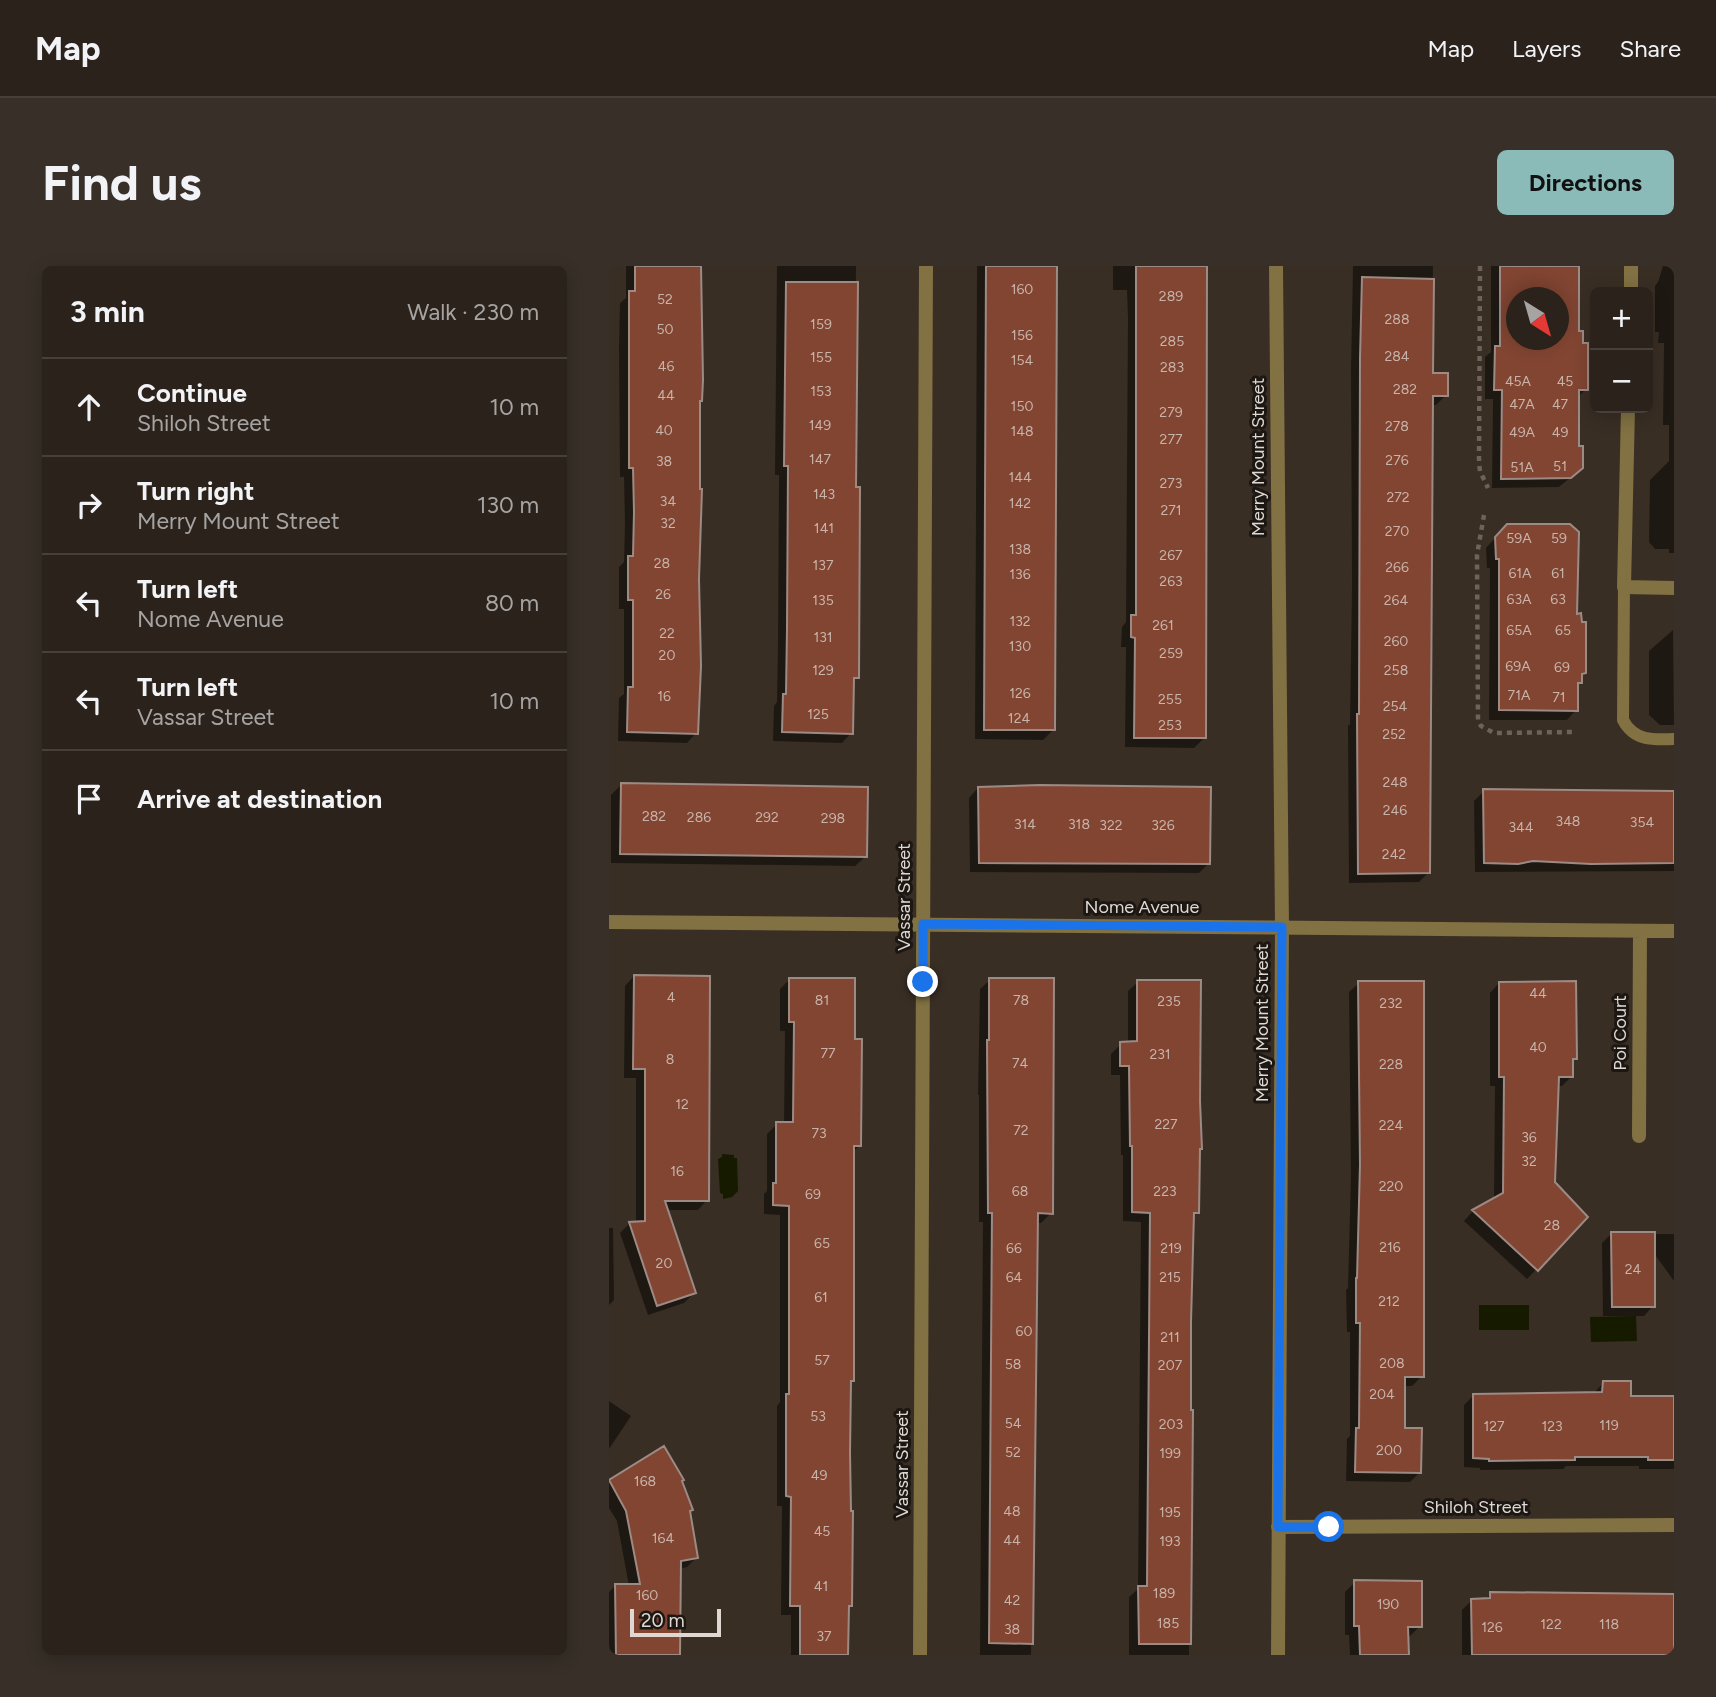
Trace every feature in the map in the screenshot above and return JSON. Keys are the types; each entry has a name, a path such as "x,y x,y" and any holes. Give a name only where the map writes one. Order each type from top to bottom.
{"street":[{"name":"Vassar Street","path":"920,1655 926,266"},
{"name":"Merry Mount Street","path":"1276,266 1282,927 1278,1655"},
{"path":"1631,266 1631,287"},
{"path":"1628,413 1625,587 1674,588"},
{"name":"Nome Avenue","path":"609,922 1674,931"},
{"name":"Poi Court","path":"1639,1136 1640,931"},
{"name":"Shiloh Street","path":"1278,1527 1674,1525"}],"lane":[{"path":"1625,587 1623,720 1635,734 1649,740 1674,739"}],"path":[{"path":"1480,266 1479,463 1488,488"},
{"path":"1484,515 1477,555 1478,720 1481,726 1494,733 1574,732"}],"shaded area":[{"path":"722,1154 734,1155 734,1158 737,1158 738,1191 732,1197 723,1199 723,1194 720,1193 718,1159"},
{"path":"1479,1305 1529,1305 1529,1330 1479,1330"},
{"path":"1636,1316 1637,1341 1591,1342 1590,1317"}],"building":[{"path":"635,266 701,266 703,380 700,401 701,666 698,734 627,732 628,687 633,687 633,600 628,600 628,556 633,556 634,512 633,468 629,468 629,291 635,291"},
{"path":"986,266 1057,266 1055,730 984,730"},
{"path":"1136,266 1207,266 1206,738 1134,738 1135,638 1131,637 1131,615 1136,615"},
{"path":"1500,266 1579,266 1579,331 1583,331 1583,343 1588,343 1588,390 1579,390 1579,446 1583,446 1583,468 1571,478 1501,479 1502,390 1494,390 1495,346 1500,346"},
{"path":"1362,277 1434,279 1433,373 1448,373 1448,396 1433,396 1430,873 1358,874"},
{"path":"786,282 858,282 856,487 860,487 859,678 854,678 853,734 782,732 783,694 786,694 787,629 788,466 784,466"},
{"path":"1507,524 1570,524 1579,532 1577,614 1581,613 1582,622 1586,622 1586,673 1582,674 1582,683 1578,683 1578,711 1499,710 1499,559 1496,559 1495,537"},
{"path":"621,783 868,787 867,857 620,854"},
{"path":"978,787 1211,787 1210,864 979,863"},
{"path":"1483,789 1674,791 1674,863 1484,863"},
{"path":"634,975 710,976 709,1201 665,1201 696,1293 657,1306 629,1222 645,1221 645,1069 633,1069"},
{"path":"789,978 855,978 855,1039 862,1039 861,1146 854,1146 854,1381 851,1381 850,1453 853,1511 852,1606 849,1606 848,1655 800,1655 800,1606 790,1606 791,1497 786,1496 789,1206 773,1205 773,1183 776,1183 776,1122 793,1122 794,1022 789,1022"},
{"path":"989,978 1054,978 1053,1214 1038,1213 1033,1644 989,1643 992,1213 988,1213"},
{"path":"1137,980 1201,980 1202,1149 1199,1213 1194,1213 1191,1322 1191,1644 1139,1644 1138,1586 1147,1586 1150,1213 1132,1212 1129,1066 1120,1066 1120,1042 1137,1041"},
{"path":"1358,981 1424,981 1424,1377 1405,1377 1405,1428 1422,1428 1421,1473 1355,1472 1356,1428 1359,1428 1360,1323 1356,1323 1360,1164"},
{"path":"1576,981 1577,1059 1573,1059 1573,1077 1559,1077 1555,1182 1588,1217 1538,1271 1472,1210 1503,1193 1504,1077 1499,1077 1499,982"},
{"path":"1611,1232 1655,1232 1655,1307 1612,1307"},
{"path":"1603,1381 1631,1381 1631,1396 1674,1396 1674,1460 1648,1460 1648,1457 1575,1457 1575,1460 1489,1461 1473,1458 1473,1394 1602,1392"},
{"path":"664,1446 684,1480 682,1481 693,1510 690,1511 698,1558 681,1561 680,1655 616,1655 615,1584 640,1584 626,1511 609,1480"},
{"path":"1354,1580 1422,1581 1422,1627 1408,1627 1409,1655 1360,1655 1359,1626 1354,1626"},
{"path":"1490,1592 1674,1594 1674,1655 1472,1655 1471,1599 1490,1598"}],"route":[{"path":"923,982 923,924 1282,927 1278,1527 1329,1527"}]}
